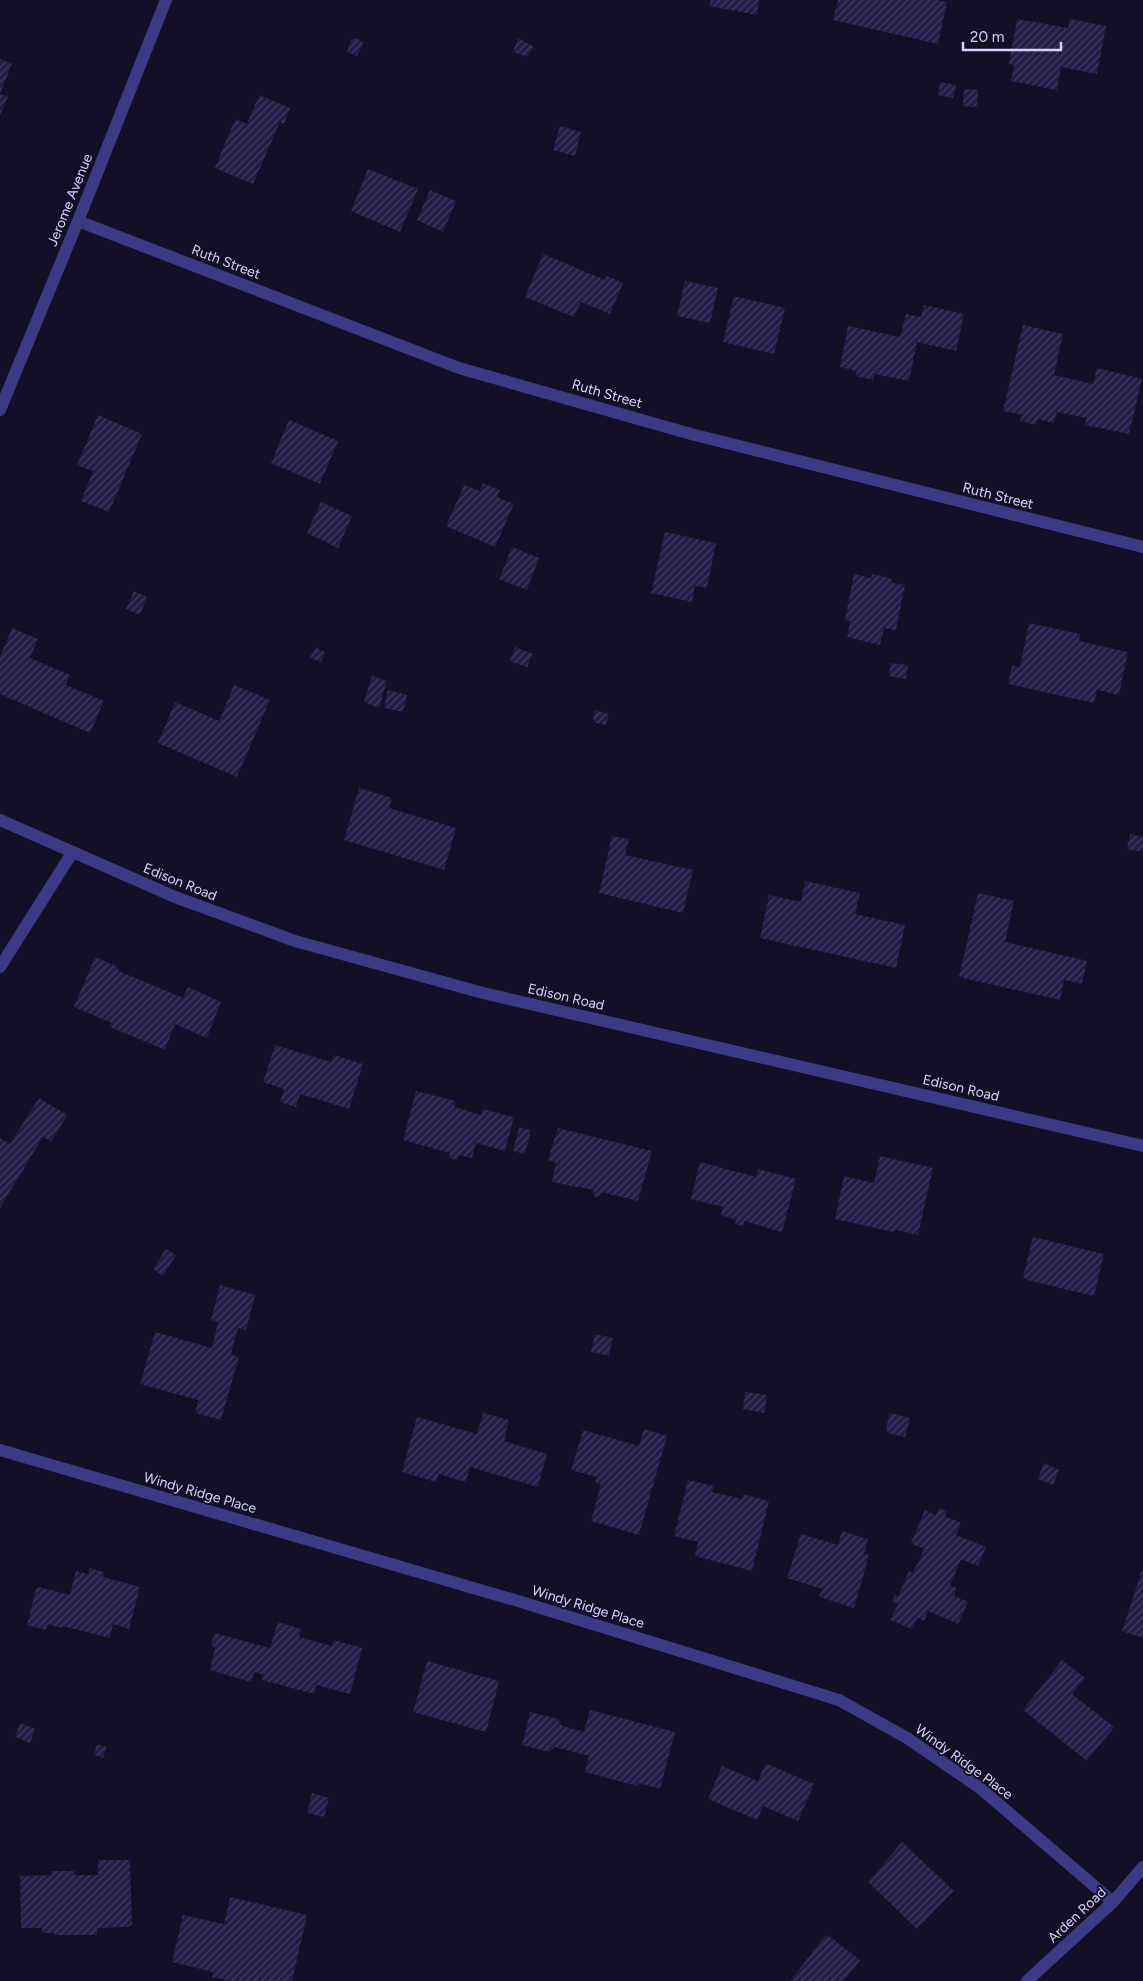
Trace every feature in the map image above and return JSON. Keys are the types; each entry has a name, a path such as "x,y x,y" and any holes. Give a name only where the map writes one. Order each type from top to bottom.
{"street":[{"name":"Jerome Avenue","path":"0,410 166,0"},
{"name":"Ruth Street","path":"78,221 459,368 691,434 1143,547"},
{"name":"Edison Road","path":"0,820 174,898 295,941 483,993 1143,1146"},
{"path":"0,967 72,853"},
{"name":"Windy Ridge Place","path":"0,1450 518,1601 839,1700 906,1738 980,1788 1113,1902"},
{"name":"Arden Road","path":"1028,1981 1113,1902 1143,1867"}],"building":[{"path":"711,0 759,0 757,15 709,6"},
{"path":"838,0 937,0 947,2 938,44 833,20"},
{"path":"1017,19 1068,28 1070,19 1106,26 1097,74 1061,67 1057,90 1011,81 1014,65 1009,64"},
{"path":"356,38 364,43 357,56 347,52 351,40"},
{"path":"518,38 534,47 527,57 513,52"},
{"path":"0,59 12,64 0,94"},
{"path":"940,82 956,85 953,98 938,95"},
{"path":"964,89 978,90 977,107 963,106"},
{"path":"0,94 8,97 0,115"},
{"path":"259,95 290,108 284,124 280,122 253,184 215,168 235,119 247,124"},
{"path":"560,126 581,132 575,156 553,150"},
{"path":"368,169 418,189 400,232 351,211"},
{"path":"430,190 456,201 443,232 417,220"},
{"path":"543,254 605,280 607,276 623,283 610,314 581,302 574,317 525,297"},
{"path":"685,281 718,288 710,323 677,316"},
{"path":"734,296 785,308 774,354 723,342"},
{"path":"924,305 964,314 956,351 917,342 909,381 875,374 873,380 856,376 857,371 840,367 848,326 900,337 906,314 921,317"},
{"path":"1023,325 1063,334 1054,375 1093,384 1097,368 1142,379 1129,434 1085,425 1086,418 1057,412 1054,423 1038,419 1036,425 1020,421 1022,415 1003,411"},
{"path":"98,415 142,434 109,512 81,501 93,471 77,465"},
{"path":"289,420 338,441 320,484 271,463"},
{"path":"483,483 500,490 497,497 514,504 495,547 446,526 464,485 480,491"},
{"path":"321,502 352,516 338,548 307,533"},
{"path":"665,532 716,543 707,588 695,586 692,602 651,593"},
{"path":"512,547 539,558 527,590 499,579"},
{"path":"854,574 871,578 872,574 891,578 892,583 905,585 896,630 884,628 880,645 847,637 850,621 845,620"},
{"path":"134,591 147,597 140,615 126,609"},
{"path":"1029,623 1080,634 1079,641 1128,652 1119,695 1097,690 1094,703 1008,684 1012,665 1020,667"},
{"path":"12,628 38,639 30,658 70,675 66,685 104,701 90,733 0,694 0,657"},
{"path":"315,647 325,652 321,662 310,658"},
{"path":"515,647 533,654 527,667 510,661"},
{"path":"891,663 908,665 906,679 889,676"},
{"path":"372,676 387,681 379,708 364,702"},
{"path":"234,685 270,700 237,777 158,743 175,702 219,721"},
{"path":"388,690 407,695 403,712 384,708"},
{"path":"595,710 609,714 606,725 596,723 593,719"},
{"path":"359,788 392,798 389,808 456,828 444,870 344,840"},
{"path":"1130,834 1143,837 1143,852 1127,849"},
{"path":"612,836 629,839 625,855 693,870 683,913 599,893"},
{"path":"805,881 860,893 855,914 905,925 896,968 760,938 769,895 801,902"},
{"path":"978,893 1014,901 1005,942 1087,961 1082,984 1064,980 1060,1000 959,977"},
{"path":"95,957 116,966 119,971 183,998 188,987 221,1002 207,1038 175,1024 165,1050 110,1027 112,1023 74,1007"},
{"path":"275,1045 331,1062 334,1055 363,1064 349,1109 300,1094 296,1107 280,1102 284,1089 263,1082"},
{"path":"416,1091 456,1101 454,1107 481,1115 483,1109 514,1117 505,1151 476,1143 472,1158 458,1155 457,1160 449,1158 450,1153 403,1140"},
{"path":"39,1098 67,1115 51,1142 43,1137 0,1208 0,1138 10,1144"},
{"path":"519,1127 531,1130 525,1154 513,1151"},
{"path":"558,1128 652,1151 638,1201 602,1192 599,1196 594,1197 593,1190 552,1182 556,1163 548,1160"},
{"path":"880,1156 933,1168 918,1235 896,1230 893,1232 835,1219 844,1176 874,1183"},
{"path":"700,1162 756,1177 758,1169 796,1179 782,1232 744,1221 743,1226 735,1224 736,1220 721,1215 723,1207 691,1199"},
{"path":"1033,1237 1104,1254 1094,1296 1027,1280 1023,1277"},
{"path":"166,1249 176,1255 163,1276 153,1269"},
{"path":"220,1285 255,1295 246,1330 238,1328 231,1354 239,1357 221,1420 195,1413 198,1400 140,1384 155,1332 212,1348 218,1322 211,1320"},
{"path":"595,1334 613,1338 609,1356 591,1352"},
{"path":"745,1392 767,1395 764,1413 743,1409"},
{"path":"483,1413 509,1420 504,1441 547,1454 538,1487 470,1467 466,1482 439,1474 436,1482 402,1472 417,1417 477,1434"},
{"path":"890,1413 910,1418 905,1437 888,1433 886,1428"},
{"path":"644,1429 667,1436 639,1535 591,1521 601,1484 595,1482 597,1477 571,1470 583,1430 639,1446"},
{"path":"1044,1463 1059,1470 1053,1485 1038,1479"},
{"path":"688,1480 714,1486 712,1492 742,1499 743,1494 769,1501 752,1571 695,1556 698,1542 674,1536"},
{"path":"939,1508 947,1511 945,1516 961,1523 956,1535 986,1547 978,1566 961,1559 950,1585 957,1588 954,1596 968,1602 958,1624 928,1611 924,1621 917,1618 912,1629 890,1620 898,1604 892,1601 895,1595 898,1596 909,1571 913,1573 924,1549 911,1543 925,1510 936,1515"},
{"path":"842,1531 868,1539 864,1554 869,1555 854,1608 819,1597 822,1589 787,1578 801,1534 838,1545"},
{"path":"1143,1567 1143,1638 1122,1631"},
{"path":"89,1568 104,1572 103,1577 140,1587 129,1629 113,1624 110,1638 63,1626 62,1628 48,1624 46,1630 27,1625 36,1589 39,1587 70,1595 76,1571 88,1574"},
{"path":"278,1622 301,1629 299,1637 332,1646 334,1640 362,1648 350,1694 316,1685 314,1694 262,1680 263,1675 254,1672 251,1682 210,1670 215,1647 211,1646 214,1633 270,1648"},
{"path":"1062,1660 1085,1678 1072,1694 1114,1727 1087,1761 1023,1710"},
{"path":"427,1661 499,1681 486,1732 413,1712"},
{"path":"590,1710 675,1732 660,1789 638,1783 637,1786 585,1772 589,1756 555,1747 549,1752 522,1745 530,1712 558,1719 562,1726 584,1732"},
{"path":"20,1723 35,1729 30,1743 15,1737"},
{"path":"97,1744 107,1747 103,1758 94,1755"},
{"path":"767,1764 814,1784 798,1821 763,1806 757,1820 708,1799 722,1766 758,1781"},
{"path":"312,1793 329,1798 324,1817 307,1813"},
{"path":"902,1842 954,1891 917,1929 868,1882"},
{"path":"98,1860 130,1860 132,1925 128,1927 97,1928 97,1935 54,1935 54,1933 42,1933 42,1928 21,1928 20,1876 52,1875 52,1871 75,1871 74,1875 98,1875"},
{"path":"230,1897 307,1915 292,1981 228,1981 212,1977 213,1972 172,1962 183,1915 224,1924"},
{"path":"828,1935 860,1960 844,1981 790,1981 825,1936"}]}
